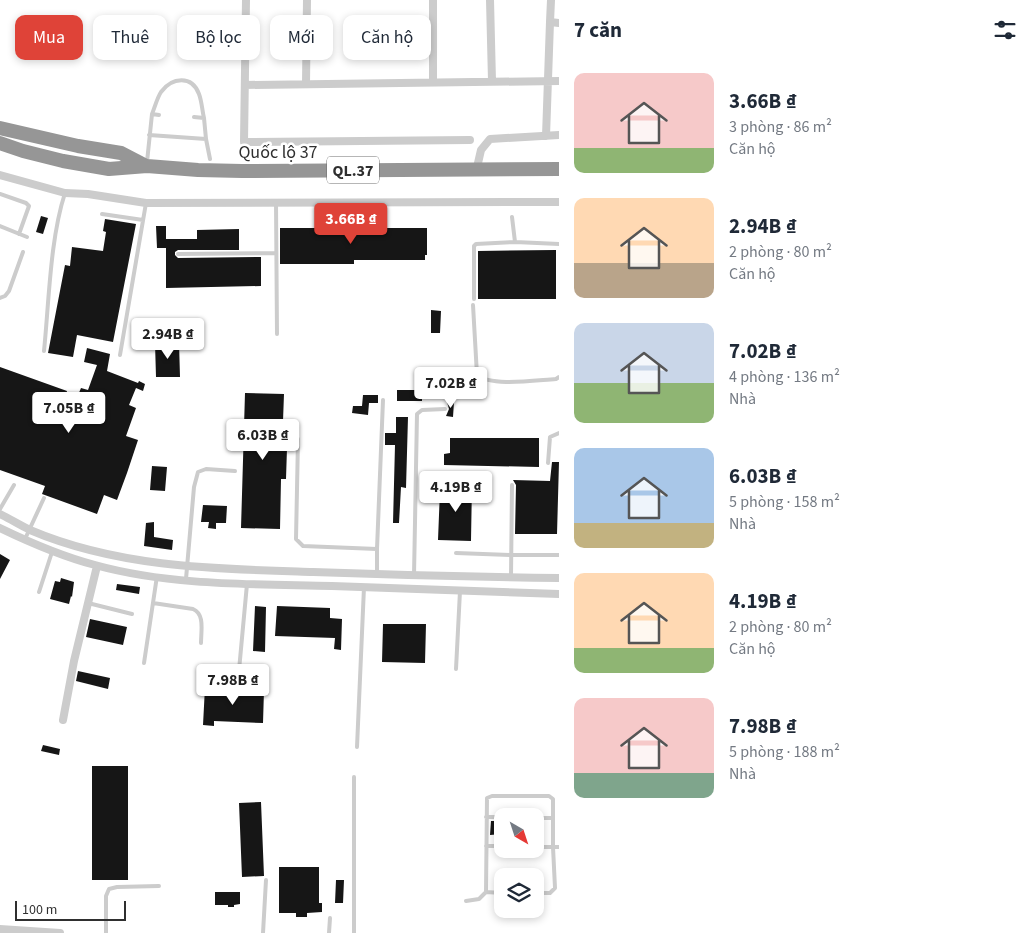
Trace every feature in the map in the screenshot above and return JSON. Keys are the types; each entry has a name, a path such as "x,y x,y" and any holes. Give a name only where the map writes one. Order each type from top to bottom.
{"highway":[{"name":"Quốc lộ 37","path":"0,128 78,146 121,153 147,166"},
{"name":"Quốc lộ 37","path":"0,143 63,161 109,169 147,166 242,171 559,169"}],"street":[{"path":"246,0 244,142 470,140"},
{"path":"306,84 307,0"},
{"path":"433,0 433,82"},
{"path":"490,0 492,81"},
{"path":"546,136 551,0"},
{"path":"550,22 559,22"},
{"path":"245,85 559,81"},
{"path":"478,163 481,150 490,140 559,135"},
{"path":"0,175 65,193 106,196 146,203 276,202 512,205 559,202"},
{"path":"0,514 30,530 119,557 206,569 414,576 559,578"},
{"path":"0,528 52,552 97,566 157,576 246,584 559,594"},
{"path":"63,720 74,661 97,566"},
{"path":"0,930 60,933"}],"lane":[{"path":"147,166 152,114 160,93 169,84 178,79 193,85 199,94 210,159"},
{"path":"152,114 159,115"},
{"path":"194,117 204,118"},
{"path":"149,135 206,138"},
{"path":"44,351 54,248 61,205 65,193"},
{"path":"0,194 26,203 29,206 19,234"},
{"path":"276,202 277,334"},
{"path":"120,355 146,203"},
{"path":"102,214 143,220"},
{"path":"512,217 515,242"},
{"path":"0,226 27,237"},
{"path":"474,298 474,245 478,242 559,244"},
{"path":"0,298 9,291 23,252"},
{"path":"178,254 276,253"},
{"path":"473,305 477,375 481,379 510,381 556,379 559,377"},
{"path":"377,575 383,400"},
{"path":"414,576 417,414 422,410 445,409"},
{"path":"548,463 550,437 559,433"},
{"path":"298,439 296,539 304,546 377,549"},
{"path":"186,579 194,487 198,472 206,469 236,470"},
{"path":"0,510 14,485"},
{"path":"511,577 512,485"},
{"path":"25,540 44,498"},
{"path":"39,592 52,552"},
{"path":"456,553 559,555"},
{"path":"144,663 157,576"},
{"path":"238,681 246,584"},
{"path":"357,747 364,587"},
{"path":"456,669 460,591"},
{"path":"88,603 132,614"},
{"path":"153,603 193,608 198,611 201,617 201,643"},
{"path":"354,777 354,933"},
{"path":"466,901 479,899 486,892 486,817 487,798 489,796 549,796 554,801 552,847 554,890 550,893 544,893"},
{"path":"486,817 494,817"},
{"path":"544,818 553,818"},
{"path":"486,846 494,846"},
{"path":"544,847 559,847"},
{"path":"264,933 266,880"},
{"path":"106,933 106,896 109,889 117,887 159,886"},
{"path":"486,892 494,892"},
{"path":"329,933 330,918"}],"building":[{"path":"41,216 48,218 43,234 36,232"},
{"path":"105,219 136,224 113,342 77,335 73,357 48,353 65,265 70,266 72,247 103,251 106,232 103,231"},
{"path":"156,226 166,226 166,239 197,239 197,230 239,229 239,250 178,250 175,252 175,255 178,258 261,257 261,286 166,288 166,248 157,248"},
{"path":"280,228 427,228 427,255 425,255 425,260 354,260 354,264 280,264"},
{"path":"556,250 556,299 478,299 478,251"},
{"path":"431,310 441,311 440,333 431,333"},
{"path":"179,342 180,377 156,377 155,343"},
{"path":"87,348 110,354 107,371 145,384 143,391 136,388 129,405 136,408 126,436 138,440 127,473 117,500 104,495 97,514 42,494 45,486 0,470 0,367 67,391 65,399 75,401 76,394 78,395 81,388 88,390 97,365 84,362"},
{"path":"397,390 422,390 422,401 397,401"},
{"path":"245,393 284,394 282,448 287,448 286,479 281,479 280,529 241,528"},
{"path":"363,395 378,395 378,403 369,403 368,415 352,413 353,406 362,406"},
{"path":"447,402 454,402 453,417 446,416 449,409"},
{"path":"396,417 408,417 406,488 401,487 399,523 393,523 395,445 385,445 385,433 396,433"},
{"path":"450,438 539,438 539,467 444,465 444,454 450,453"},
{"path":"552,462 559,462 557,534 515,534 516,485 513,480 550,481"},
{"path":"152,466 167,467 165,491 150,490"},
{"path":"454,482 472,483 471,541 438,540 440,490 453,488"},
{"path":"203,505 227,506 226,523 216,523 216,529 208,528 209,522 201,522"},
{"path":"154,522 154,537 173,540 172,550 144,546 146,523"},
{"path":"0,554 10,560 0,579"},
{"path":"61,578 74,582 69,604 50,599 55,581 60,582"},
{"path":"117,584 140,587 139,594 116,590"},
{"path":"255,606 266,607 265,652 253,651"},
{"path":"277,606 330,608 330,618 342,619 341,650 334,649 335,638 275,636"},
{"path":"90,619 127,627 123,645 86,637"},
{"path":"383,624 426,624 425,663 382,662"},
{"path":"78,671 110,678 108,689 76,681"},
{"path":"205,687 264,690 263,723 214,721 214,726 203,725"},
{"path":"43,745 60,749 59,755 41,751"},
{"path":"92,766 128,766 128,880 92,880"},
{"path":"261,802 264,876 242,877 239,803"},
{"path":"491,821 494,821 494,835 490,835"},
{"path":"279,867 319,867 319,903 322,903 322,912 307,913 307,917 296,917 296,913 279,913"},
{"path":"336,880 344,880 343,903 335,903"},
{"path":"215,892 240,892 240,904 234,905 234,907 215,905"}]}
